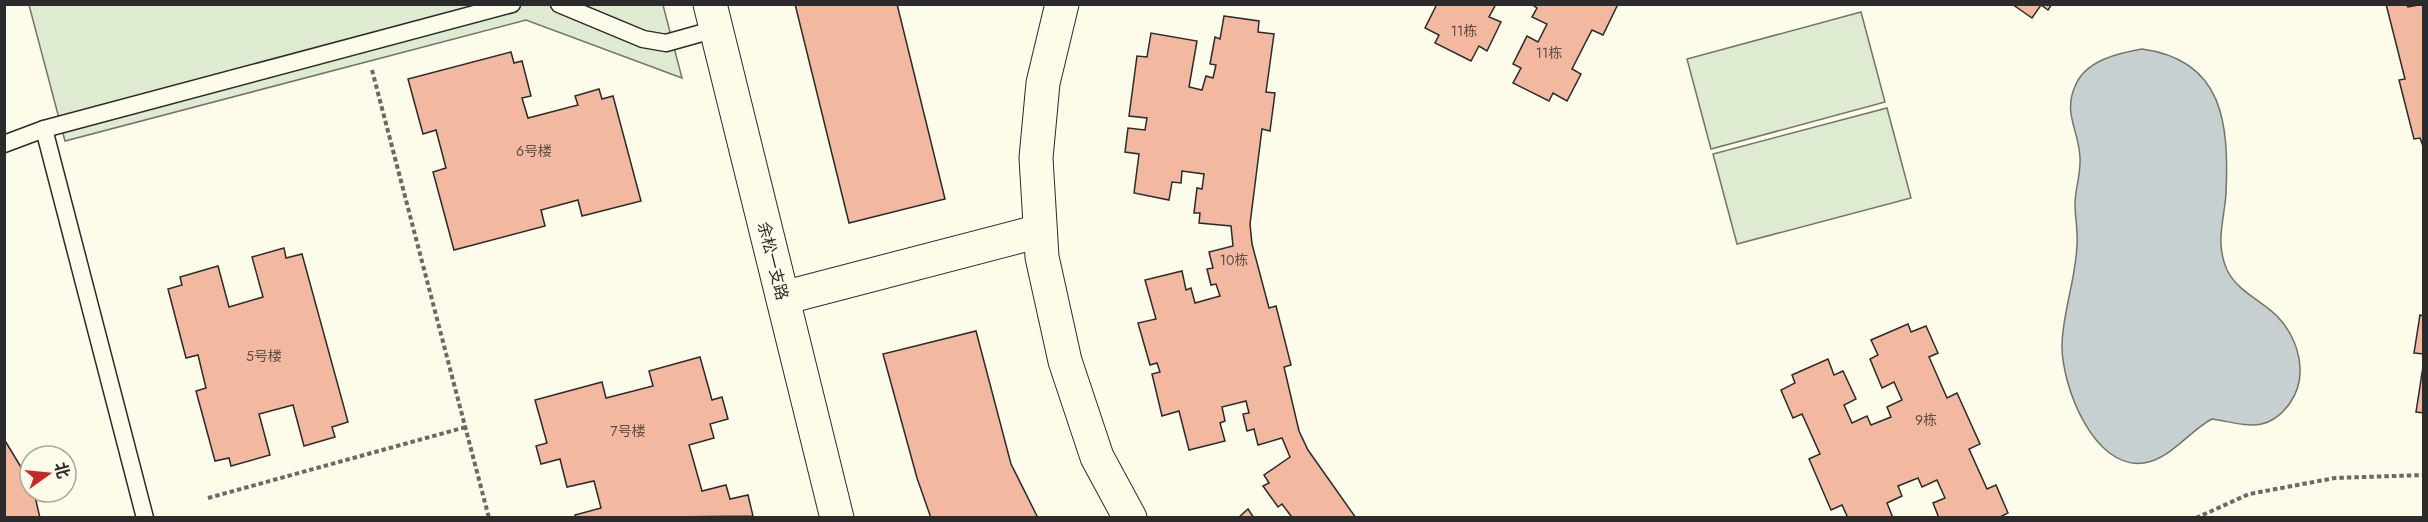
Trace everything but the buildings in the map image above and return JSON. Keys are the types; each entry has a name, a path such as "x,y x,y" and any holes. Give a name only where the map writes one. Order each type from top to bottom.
{"street":[{"path":"1062,4 1043,83 1036,158 1042,257 1065,361 1097,457 1130,518"},
{"name":"余松一支路","path":"713,17 837,518"},
{"path":"783,298 1040,231"}],"lane":[{"path":"4,144 44,129 512,4"},
{"path":"559,4 643,39 666,43 713,17"},
{"path":"44,129 145,518"}],"path":[{"path":"365,43 489,518"},
{"path":"208,498 466,427"},
{"path":"2196,518 2249,494 2324,480 2424,475"}],"green space":[{"path":"29,5 663,5 682,78 526,20 65,141"},
{"path":"1861,12 1885,102 1711,149 1687,59"},
{"path":"1887,108 1911,198 1737,244 1713,154"}],"shaded area":[{"path":"2142,49 2169,56 2190,66 2205,81 2216,99 2226,143 2226,194 2221,232 2223,260 2237,284 2271,310 2285,325 2296,347 2300,370 2296,392 2290,403 2273,420 2245,425 2212,419 2163,456 2144,463 2126,462 2110,453 2095,439 2074,401 2063,361 2062,344 2077,245 2075,204 2080,158 2071,113 2072,95 2081,76 2096,63"}]}
